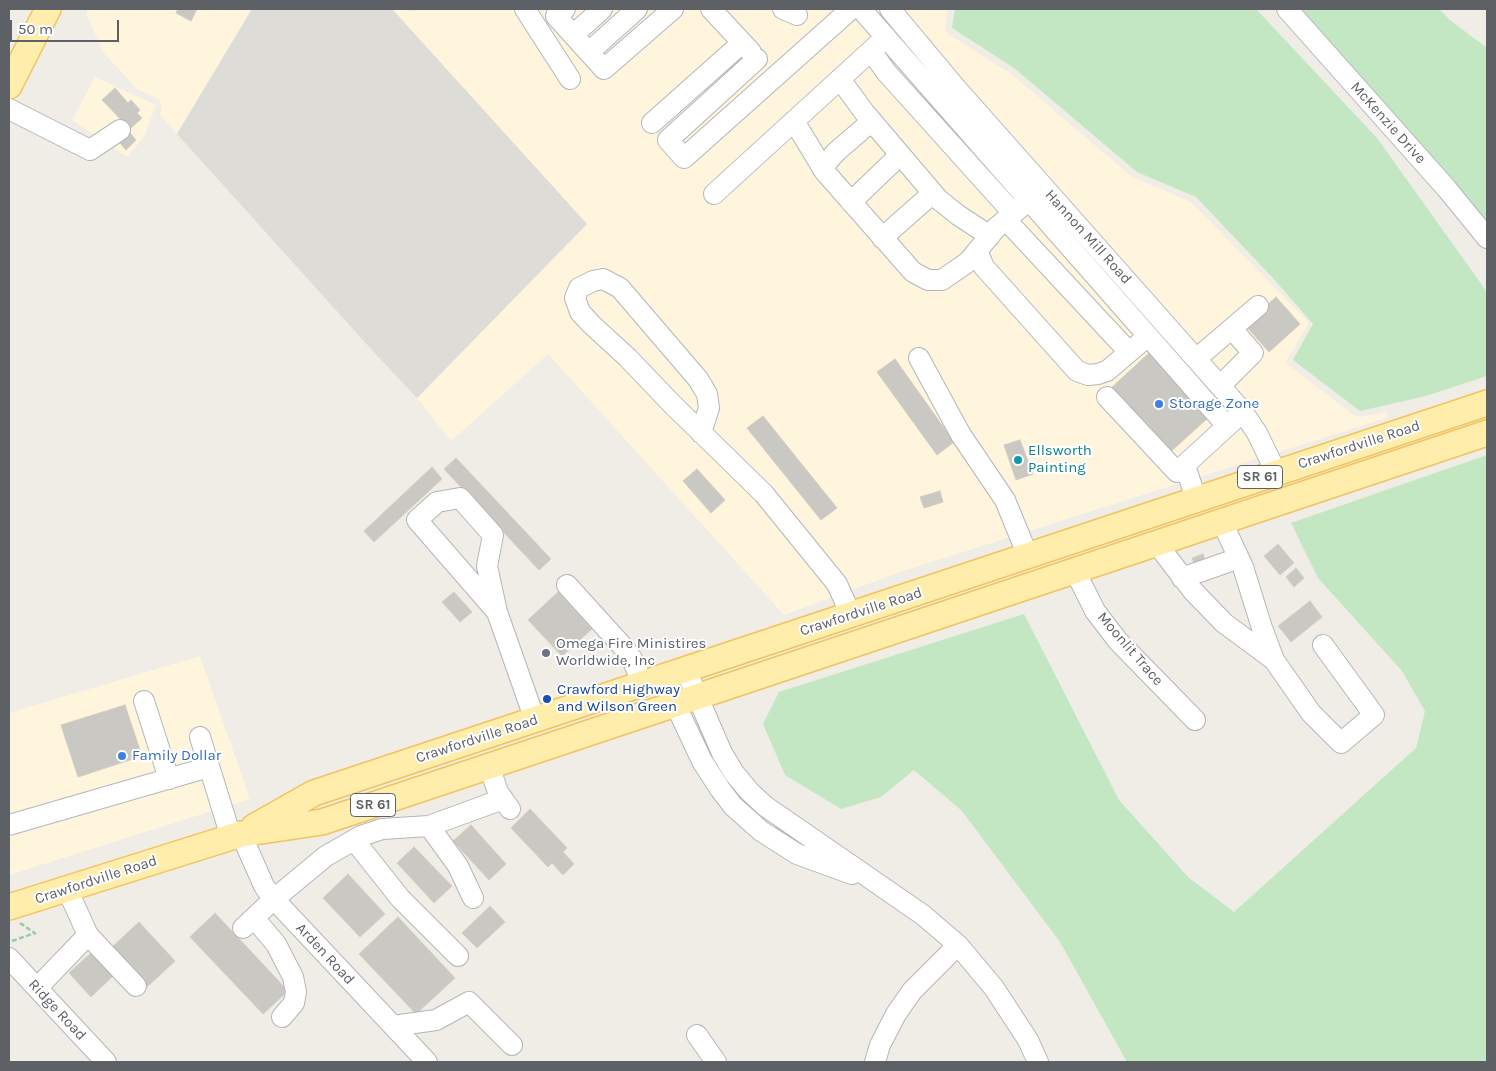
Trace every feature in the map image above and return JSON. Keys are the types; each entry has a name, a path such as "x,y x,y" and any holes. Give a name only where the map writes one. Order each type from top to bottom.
{"main road":[{"path":"9,86 48,9"},
{"name":"Crawfordville Road","path":"236,835 314,793 1487,403"},
{"name":"Crawfordville Road","path":"9,907 236,835 322,822 1487,433"},
{"path":"1232,518 1259,496 1276,472 1302,486 1318,488"},
{"path":"934,618 962,586 984,570"},
{"path":"834,651 864,630 879,615 886,604"}],"street":[{"path":"525,9 570,79"},
{"path":"565,9 556,16 604,69 672,9"},
{"path":"573,35 602,9"},
{"path":"589,52 637,9"},
{"path":"711,9 774,77"},
{"path":"757,59 668,140 684,158 851,9"},
{"path":"861,9 1227,426"},
{"name":"Hannon Mill Road","path":"890,9 956,88 1243,412 1257,433 1276,472"},
{"name":"McKenzie Drive","path":"1287,9 1447,189 1487,238"},
{"path":"714,194 886,38"},
{"path":"652,123 742,43"},
{"path":"871,51 887,73 1009,216 1129,352"},
{"path":"840,79 932,193 958,215 990,236"},
{"path":"9,109 90,150 120,130"},
{"path":"794,121 822,168 913,272 928,280 942,280 968,262 1009,216 1029,200"},
{"path":"822,168 836,152 872,121"},
{"path":"851,202 900,155"},
{"path":"882,238 932,193"},
{"path":"977,251 984,267 1077,370 1088,375 1107,371 1148,336"},
{"path":"701,433 709,408 707,394 698,379 620,288 603,279 579,288 575,298 580,312 628,358 701,433 770,502 837,584 851,615"},
{"path":"1196,360 1258,306"},
{"path":"1220,386 1253,353 1232,329"},
{"path":"919,358 961,436 1004,500 1028,556"},
{"path":"1107,397 1177,472 1243,412"},
{"path":"1184,465 1196,499"},
{"path":"497,612 417,520 437,502 460,498 493,535 488,566 497,612 536,720"},
{"path":"1232,518 1239,558 1274,660 1311,712 1341,743 1374,716 1324,645"},
{"path":"1157,544 1192,591 1224,623 1274,660"},
{"path":"1182,578 1239,558"},
{"name":"Moonlit Trace","path":"1075,571 1095,611 1118,642 1194,720"},
{"path":"567,585 632,659 664,677 686,700 734,773 765,806 878,883 922,915 958,945 994,988 1028,1040 1038,1062"},
{"path":"1224,623 1256,609"},
{"path":"686,700 694,748 733,806 761,831 797,854 878,883"},
{"path":"144,702 169,779"},
{"name":"Arden Road","path":"200,737 209,767 236,835 264,886 427,1062"},
{"path":"282,1017 294,1003 296,992 293,977 276,944 249,923 274,899 326,856 349,843 382,829 429,826 507,805 498,792 489,766"},
{"path":"9,826 209,767"},
{"path":"390,799 407,828"},
{"path":"751,821 765,806"},
{"path":"334,818 349,843 458,956"},
{"path":"429,826 458,866 473,898"},
{"path":"67,889 88,936 136,986"},
{"path":"37,988 88,936"},
{"path":"875,1062 880,1045 896,1014 912,991 958,945"},
{"name":"Ridge Road","path":"9,958 106,1062"},
{"path":"393,1026 436,1020 469,1002 512,1045"},
{"path":"697,1035 716,1062"}],"path":[{"path":"9,942 36,934"}],"shaded area":[{"path":"88,9 252,9 177,134 160,114 162,106 159,99 137,89 103,52 86,13"},
{"path":"252,9 392,9 587,224 417,398 177,134"},
{"path":"392,9 416,11 418,9 879,9 950,94 1236,417 1250,438 1259,458 903,571 784,615 548,354 451,441 417,398 587,224"},
{"path":"901,9 948,9 945,28 948,34 1010,73 1132,177 1191,202 1309,323 1286,362 1288,365 1355,416 1360,417 1385,412 1389,417 1276,453"},
{"path":"95,77 156,105 144,137 127,157 72,120"},
{"name":"Family Dollar","path":"200,656 250,799 9,875 9,713"}],"green space":[{"path":"955,9 1256,9 1377,138 1487,292 1487,376 1426,396 1360,411 1293,360 1313,324 1272,277 1196,197 1137,172 1014,68 952,28"},
{"path":"1300,9 1439,9 1451,21 1487,48 1487,225 1473,204"},
{"path":"1487,455 1487,1062 1127,1062 1060,942 962,811 914,770 881,797 841,809 785,775 763,724 779,692 1024,614 1119,800 1188,877 1234,912 1416,748 1425,711 1402,671 1318,578 1291,523"}],"building":[{"path":"178,9 197,9 191,21 176,13"},
{"path":"115,88 128,103 131,100 140,110 137,113 142,118 130,129 102,100"},
{"path":"130,133 136,140 126,150 120,143"},
{"path":"1276,297 1300,324 1269,352 1245,325"},
{"name":"Storage Zone","path":"1149,353 1208,418 1168,454 1110,389"},
{"path":"895,359 954,442 937,455 877,372"},
{"path":"763,416 837,508 821,520 747,428"},
{"name":"Ellsworth Painting","path":"1020,440 1033,474 1016,480 1004,445"},
{"path":"456,458 551,559 539,570 444,469"},
{"path":"432,467 442,479 374,542 364,531"},
{"path":"697,469 725,500 711,513 683,481"},
{"path":"940,491 943,502 924,508 920,497"},
{"path":"1278,544 1294,563 1280,575 1264,556"},
{"path":"1203,554 1207,566 1197,570 1192,558"},
{"path":"1296,568 1304,578 1294,587 1286,577"},
{"path":"454,592 472,612 460,622 442,602"},
{"path":"558,592 592,629 562,656 528,620"},
{"path":"1310,601 1322,617 1291,642 1278,626"},
{"path":"125,705 142,756 78,777 61,725"},
{"path":"530,809 567,848 563,852 574,864 563,875 552,863 548,867 511,828"},
{"path":"471,825 506,864 489,880 453,841"},
{"path":"777,825 787,831 783,837 773,831"},
{"path":"414,847 452,886 434,903 397,863"},
{"path":"348,874 385,914 360,937 323,898"},
{"path":"490,906 505,922 477,948 462,933"},
{"path":"215,913 288,991 263,1014 190,937"},
{"path":"398,917 455,978 416,1014 359,954"},
{"path":"139,922 175,961 146,988 110,949"},
{"path":"93,951 115,974 91,997 69,973"}],"place":[{"name":"Storage Zone","path":"1159,404"},
{"name":"Ellsworth Painting","path":"1018,460"},
{"name":"Omega Fire Ministires Worldwide, Inc","path":"546,653"},
{"name":"Crawford Highway and Wilson Green","path":"547,699"},
{"name":"Family Dollar","path":"122,756"}]}
